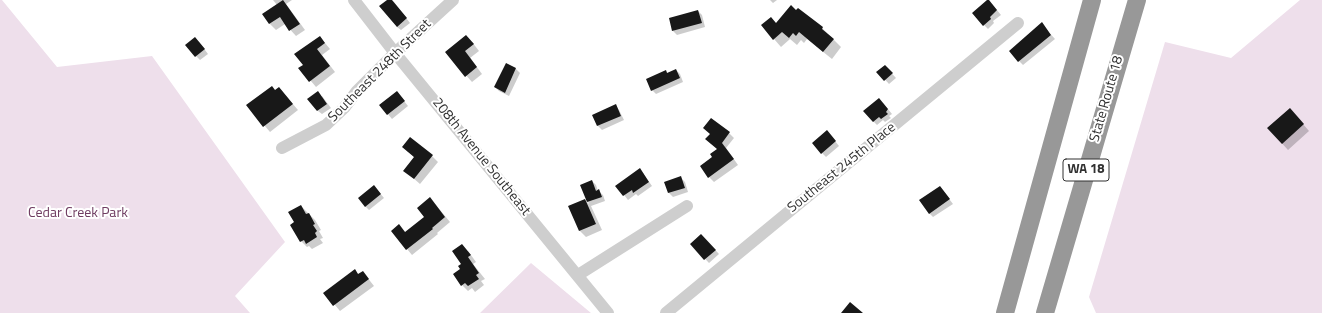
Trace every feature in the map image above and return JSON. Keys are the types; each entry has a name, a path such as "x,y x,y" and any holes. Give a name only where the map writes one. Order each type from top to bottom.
{"highway":[{"name":"WA 18","path":"1005,313 1092,0"},
{"name":"State Route 18","path":"1045,313 1136,0"}],"street":[{"name":"208th Avenue Southeast","path":"354,0 395,53 608,313"},
{"name":"Southeast 248th Street","path":"282,148 326,124 344,108 357,91 395,53 453,0"},
{"name":"Southeast 245th Place","path":"666,313 1018,23"},
{"path":"578,275 687,206"}],"green space":[{"name":"Cedar Creek Park","path":"0,0 2,0 57,67 152,56 285,242 235,296 250,313 0,313"},
{"path":"1300,0 1322,0 1322,313 1096,313 1089,297 1165,42 1231,58"},
{"path":"531,263 591,313 480,313"}],"building":[{"path":"283,0 300,24 289,31 280,17 269,24 262,14"},
{"path":"387,0 392,0 407,18 397,27 379,6"},
{"path":"987,0 989,0 997,10 990,17 991,19 983,26 972,13"},
{"path":"791,5 796,10 798,8 823,27 822,29 834,39 823,52 799,32 796,36 793,33 789,38 782,32 773,40 761,25 771,17 776,23"},
{"path":"698,10 702,23 672,31 669,18"},
{"path":"1042,22 1051,35 1018,62 1009,51"},
{"path":"466,35 474,44 465,51 477,67 465,77 445,52"},
{"path":"320,36 325,43 317,49 330,66 309,82 298,68 303,65 294,54"},
{"path":"195,37 205,49 195,57 185,45"},
{"path":"506,63 516,68 505,93 494,87"},
{"path":"885,65 893,73 884,81 876,72"},
{"path":"676,69 680,78 651,91 646,79 666,70 667,73"},
{"path":"272,86 275,90 279,87 293,104 263,127 246,105"},
{"path":"318,91 327,104 317,111 307,99"},
{"path":"397,91 405,101 387,115 379,105"},
{"path":"879,98 888,109 886,112 888,114 881,119 879,117 873,122 863,111"},
{"path":"616,104 621,116 597,126 592,115"},
{"path":"1290,108 1304,124 1282,144 1267,128"},
{"path":"711,118 730,132 722,143 734,159 708,178 700,166 712,157 710,154 717,149 705,139 710,134 703,128"},
{"path":"827,130 836,141 821,154 812,143"},
{"path":"410,137 433,155 414,179 403,171 414,157 402,147"},
{"path":"640,168 649,182 633,193 632,190 623,196 615,186"},
{"path":"681,176 685,188 668,193 664,182"},
{"path":"592,180 596,191 599,189 602,197 587,202 580,185"},
{"path":"374,185 381,194 365,207 358,198"},
{"path":"940,186 950,199 929,214 919,200"},
{"path":"430,197 445,217 432,228 433,229 406,250 391,231 399,224 405,232 424,217 417,208"},
{"path":"585,199 596,224 579,231 568,206"},
{"path":"301,205 306,214 309,213 315,224 313,225 317,231 315,233 317,237 306,244 304,240 300,242 290,225 294,222 288,212"},
{"path":"701,234 716,250 704,260 690,244"},
{"path":"462,244 471,255 468,257 479,273 476,275 479,279 468,286 465,283 461,286 453,274 460,269 458,266 461,264 452,251"},
{"path":"355,269 358,274 363,271 369,279 333,306 323,293"},
{"path":"850,302 863,313 841,313"}]}
